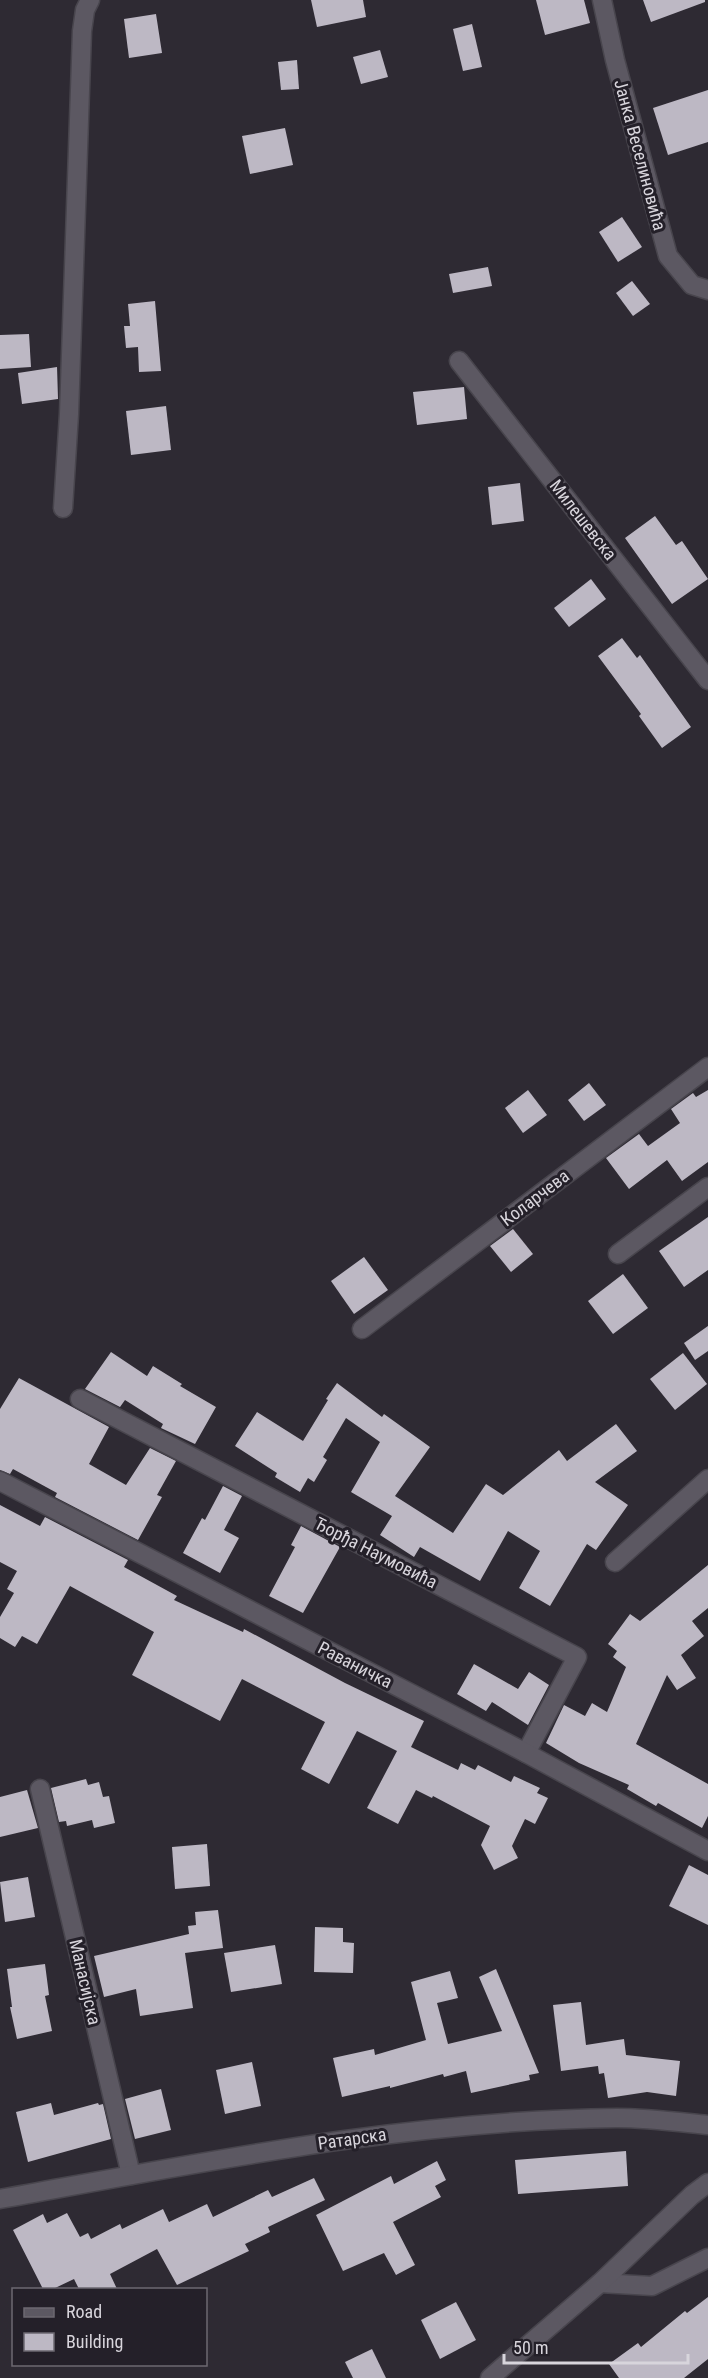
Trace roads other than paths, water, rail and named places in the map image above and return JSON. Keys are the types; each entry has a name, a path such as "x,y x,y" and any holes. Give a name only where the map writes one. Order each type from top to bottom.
{"street":[{"path":"63,508 69,414 82,31 85,10 90,0"},
{"name":"Јанка Веселиновића","path":"603,0 615,60 668,256 692,285 708,290"},
{"name":"Милешевска","path":"459,361 708,680"},
{"name":"Коларчева","path":"362,1329 708,1068"},
{"path":"618,1254 708,1187"},
{"name":"Ђорђа Наумовића","path":"80,1399 576,1657 526,1753"},
{"path":"615,1562 708,1479"},
{"name":"Раваничка","path":"0,1481 526,1753 708,1851"},
{"name":"Манасијска","path":"40,1789 131,2175"},
{"name":"Ратарска","path":"0,2199 349,2138 475,2123 620,2118 708,2125"},
{"path":"490,2378 600,2283 692,2195 708,2184"},
{"path":"600,2283 652,2286 708,2258"}]}
